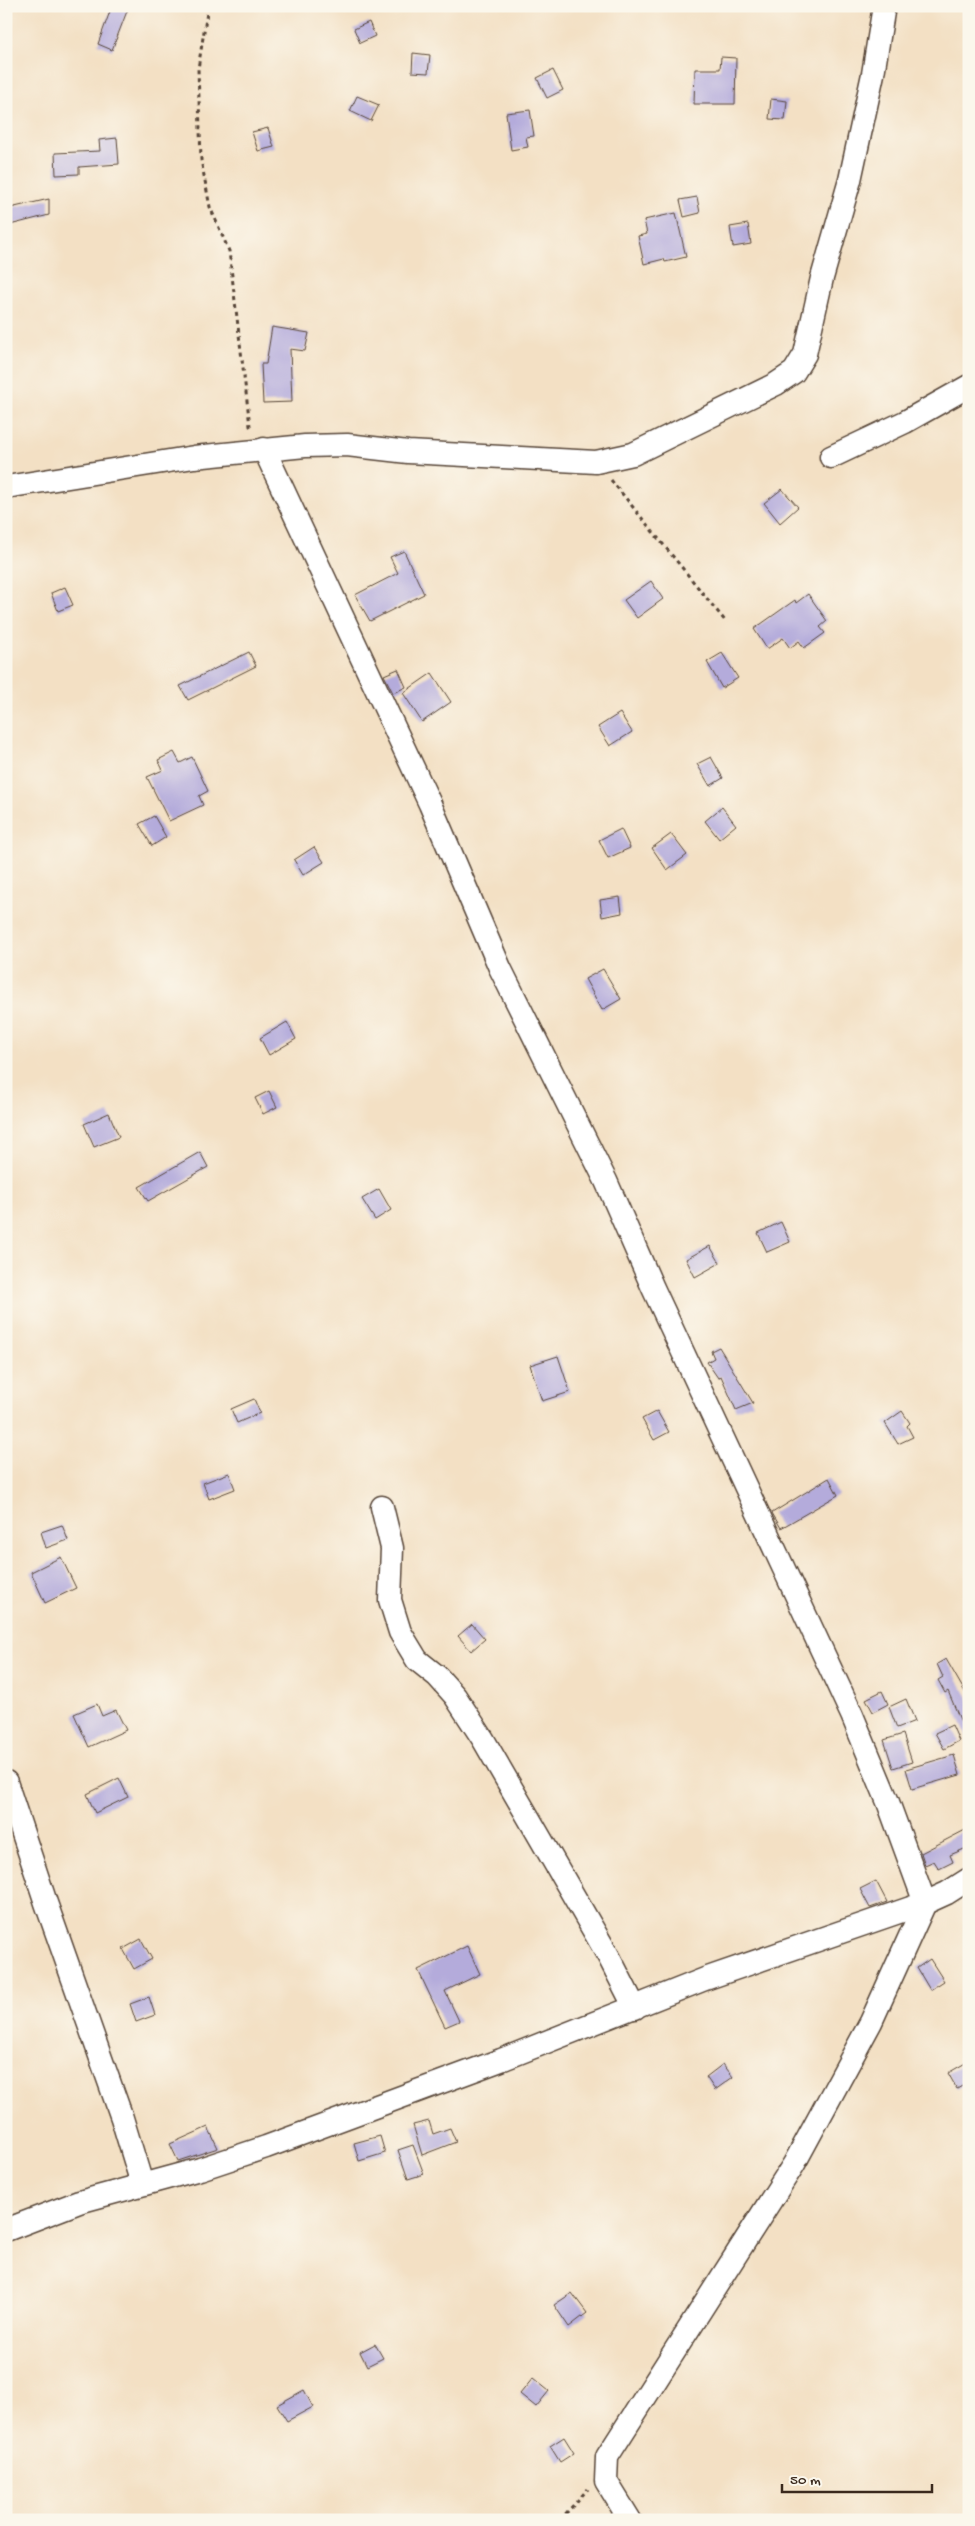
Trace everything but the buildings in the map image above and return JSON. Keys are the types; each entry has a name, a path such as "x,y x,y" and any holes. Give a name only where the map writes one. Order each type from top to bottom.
{"street":[{"path":"6,487 194,457 264,449 347,445 408,452 596,462 624,457 648,447 776,384 799,367 805,354 824,270 850,180 873,74 884,6"},
{"path":"831,458 905,422 969,386"},
{"path":"264,449 430,804 500,968 606,1181 653,1288 844,1698 888,1802 925,1903 871,2022 794,2164 607,2457 606,2481 630,2520"},
{"path":"382,1507 392,1548 390,1600 400,1632 417,1660 437,1676 454,1696 483,1739 609,1957 636,2008"},
{"path":"6,1782 46,1903 122,2118 142,2184"},
{"path":"6,2230 79,2202 200,2169 266,2147 636,2008 705,1979 925,1903 969,1879"}],"path":[{"path":"208,6 198,69 201,160 204,184 210,208 229,251 250,426 264,449"},
{"path":"596,462 726,622"},
{"path":"560,2520 606,2469"}]}
